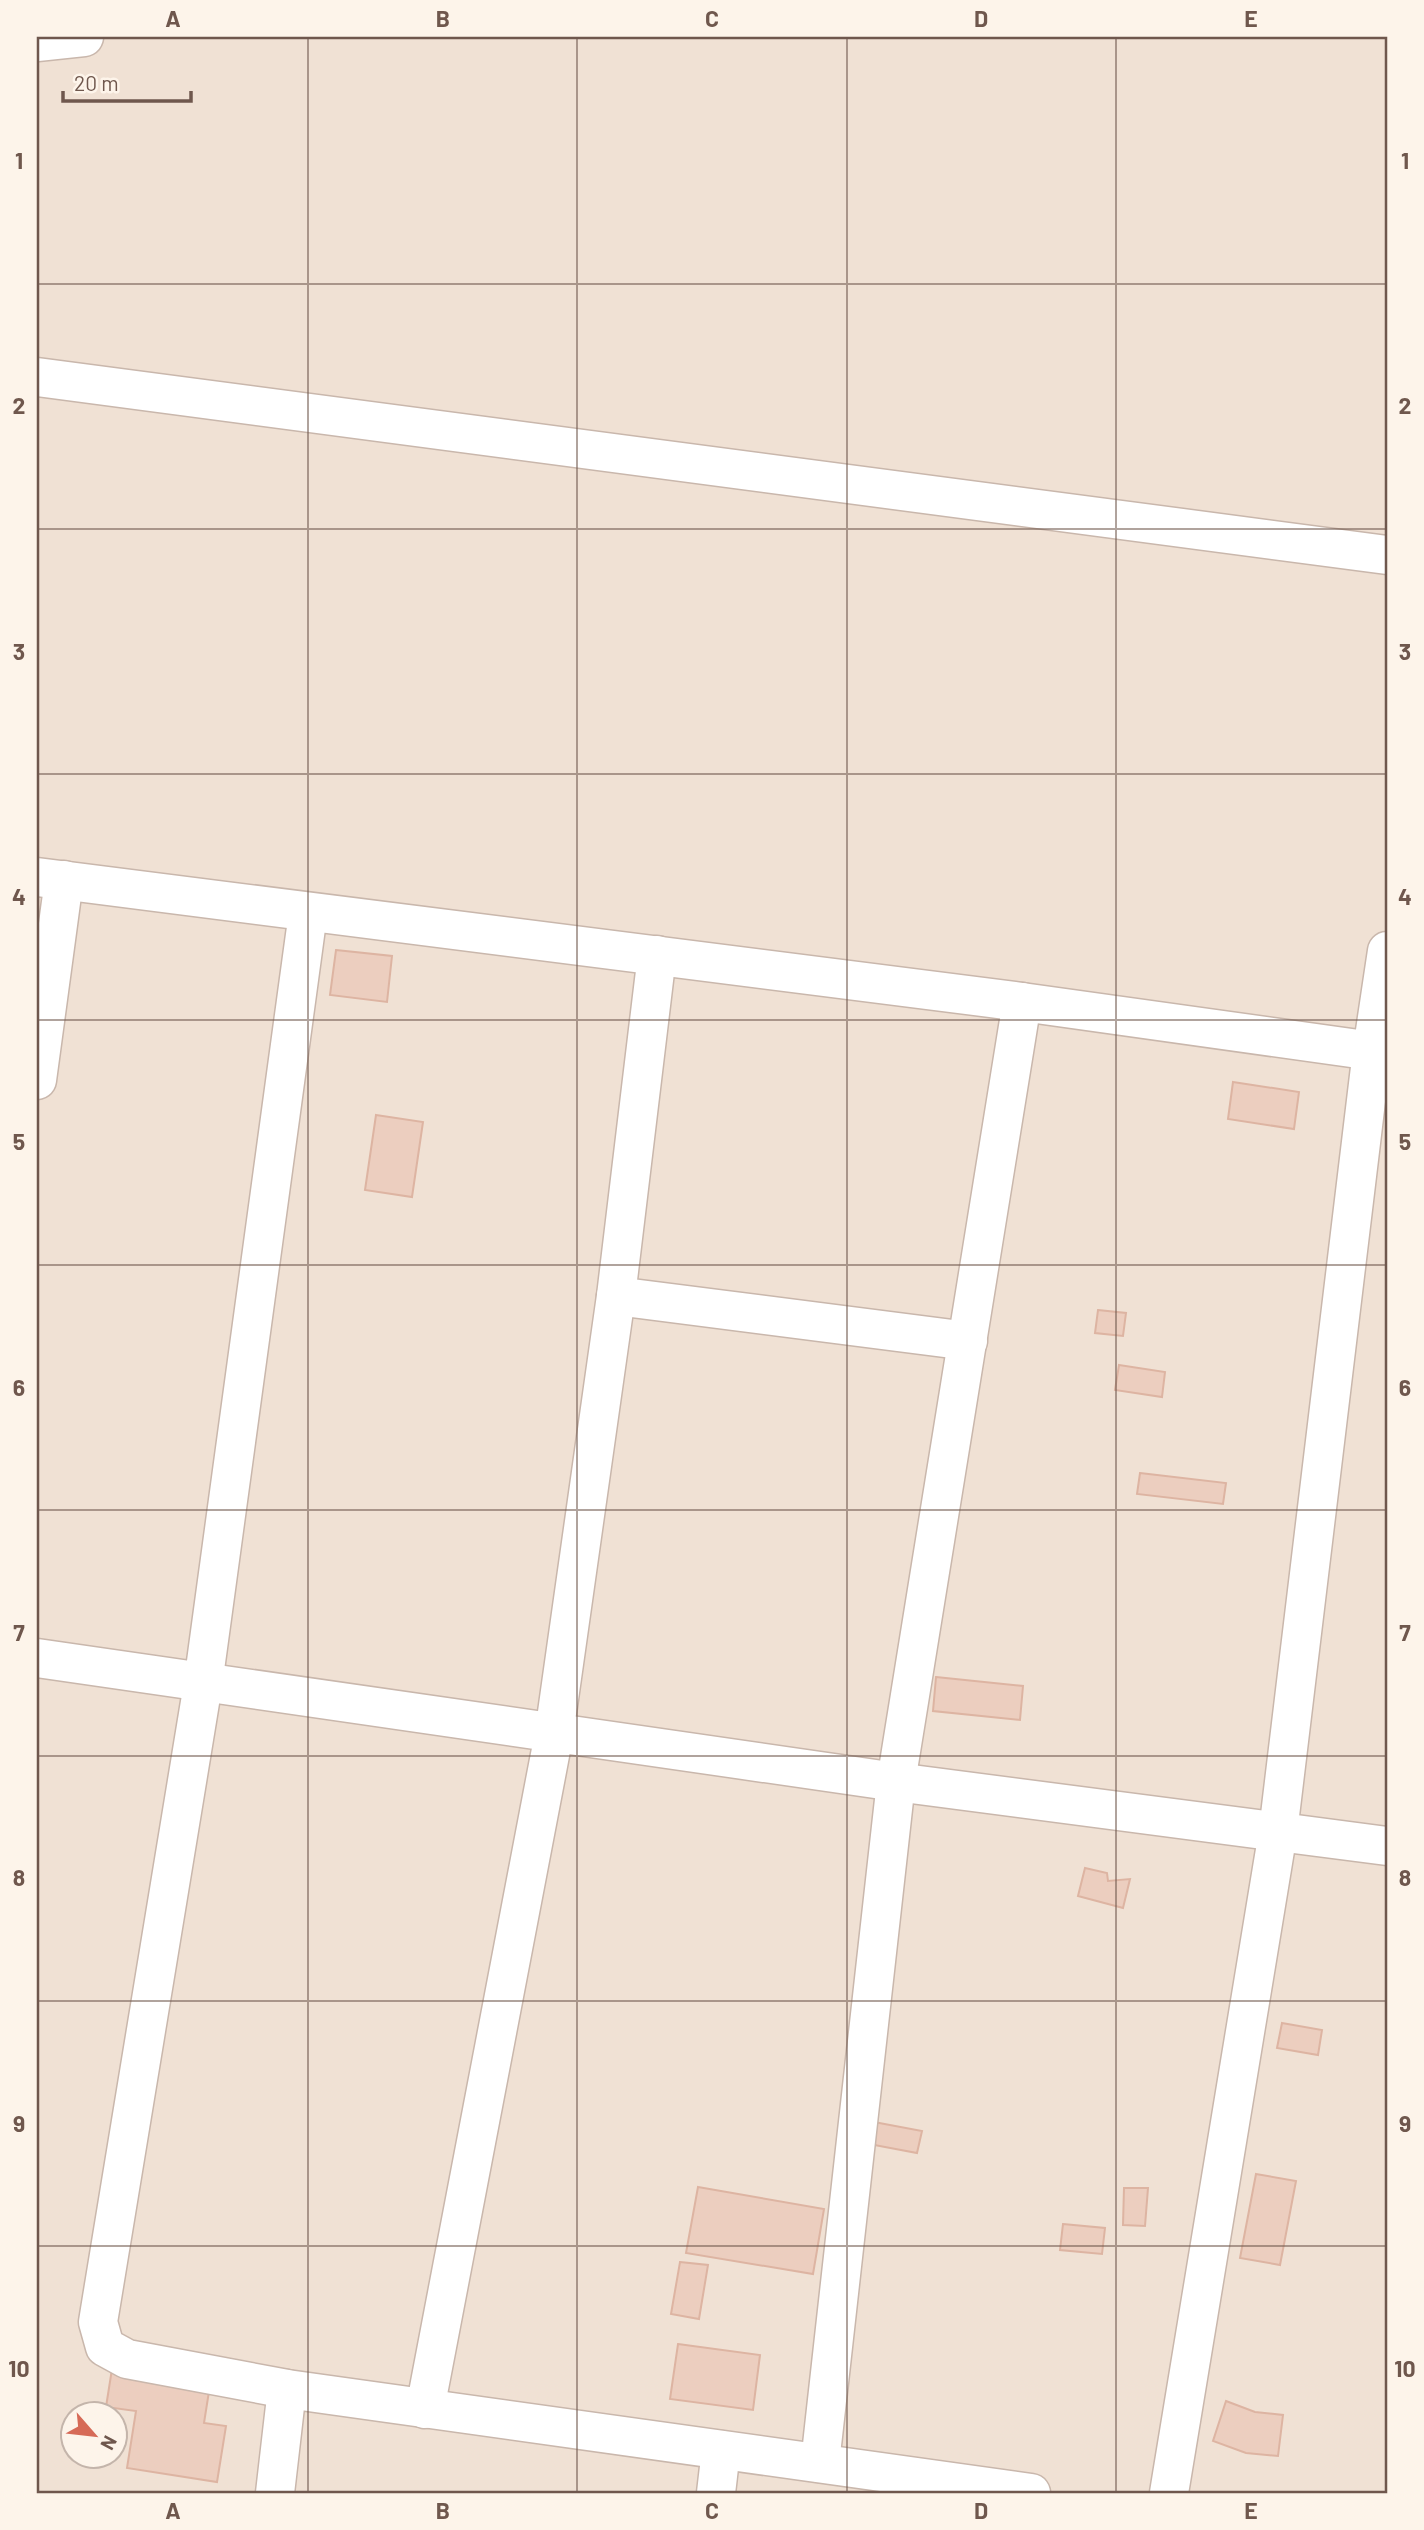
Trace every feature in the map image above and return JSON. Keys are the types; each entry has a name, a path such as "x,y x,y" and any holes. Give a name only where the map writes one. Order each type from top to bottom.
{"street":[{"path":"37,42 84,37"},
{"path":"37,377 1387,555"},
{"path":"37,1080 50,879 1022,1002 1380,1052"},
{"path":"308,913 203,1684 99,2322 105,2347 127,2360 287,2389 1031,2493"},
{"path":"1169,2493 1278,1832 1380,1052 1387,951"},
{"path":"425,2409 554,1734 616,1296 657,955"},
{"path":"820,2463 896,1782 1022,1002"},
{"path":"616,1296 968,1341"},
{"path":"37,1658 896,1782 1387,1846"},
{"path":"275,2493 287,2389"},
{"path":"716,2493 721,2450"}],"shaded area":[{"path":"37,37 1387,37 1387,2493 37,2493"}],"building":[{"path":"336,950 392,956 387,1002 330,995"},
{"path":"1233,1082 1299,1092 1294,1129 1228,1119"},
{"path":"376,1115 423,1122 412,1197 365,1190"},
{"path":"1098,1310 1126,1313 1123,1336 1095,1333"},
{"path":"1119,1365 1165,1372 1162,1397 1115,1390"},
{"path":"1140,1473 1226,1483 1223,1504 1137,1494"},
{"path":"936,1677 1023,1686 1020,1720 933,1711"},
{"path":"1085,1868 1107,1873 1108,1881 1130,1879 1123,1908 1078,1896"},
{"path":"1282,2023 1322,2030 1318,2055 1277,2048"},
{"path":"874,2122 922,2131 917,2153 869,2144"},
{"path":"1256,2174 1296,2181 1280,2265 1240,2258"},
{"path":"698,2187 824,2209 813,2274 686,2253"},
{"path":"1124,2188 1148,2188 1145,2226 1123,2225"},
{"path":"1063,2224 1105,2228 1102,2254 1060,2250"},
{"path":"680,2262 708,2265 699,2319 671,2314"},
{"path":"678,2344 760,2355 753,2410 670,2399"},
{"path":"112,2369 210,2385 204,2423 226,2426 217,2482 130,2468 136,2411 130,2410 130,2400 107,2400"},
{"path":"1226,2401 1255,2412 1283,2415 1278,2456 1246,2453 1213,2441"}]}
